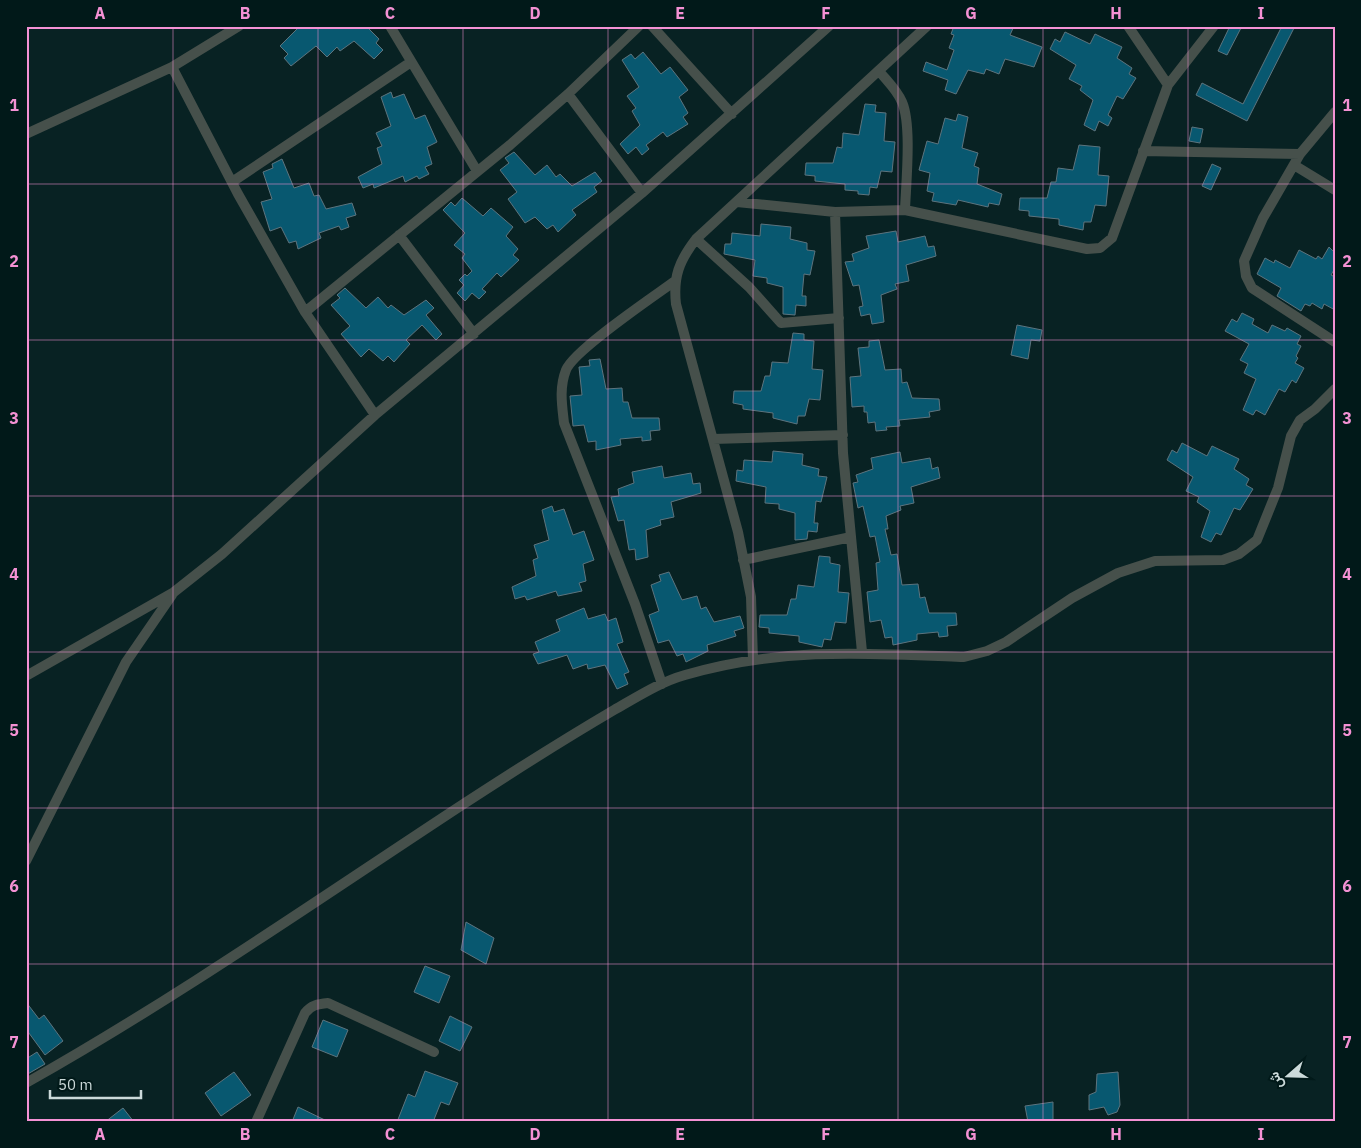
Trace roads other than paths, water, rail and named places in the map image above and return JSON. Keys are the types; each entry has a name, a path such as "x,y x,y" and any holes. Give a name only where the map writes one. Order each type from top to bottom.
{"street":[{"path":"26,134 172,67 239,26"},
{"path":"390,26 477,171"},
{"path":"305,312 568,94 639,26"},
{"path":"652,26 732,114"},
{"path":"26,676 174,592 222,554 375,415 642,193 829,26"},
{"path":"753,660 751,597 713,439 676,304 674,281 678,266 696,240 927,26"},
{"path":"1128,26 1168,85"},
{"path":"737,202 835,212 906,210 1087,249 1100,248 1112,238 1168,85 1214,26"},
{"path":"232,182 411,62"},
{"path":"172,67 232,182 305,312 375,415"},
{"path":"878,72 896,91 903,103 906,119 906,210"},
{"path":"568,94 642,193"},
{"path":"1335,112 1300,154 1263,218 1244,261 1246,276 1252,288 1335,342"},
{"path":"1144,151 1300,154"},
{"path":"1294,165 1335,190"},
{"path":"835,212 843,435 862,652"},
{"path":"399,235 474,334"},
{"path":"696,240 749,287 781,323 839,318"},
{"path":"662,684 635,604 564,423 561,398 562,380 574,357 674,281"},
{"path":"26,1084 72,1058 259,939 558,742 662,684 701,670 753,660 819,652 964,657 987,651 1006,642 1072,598 1118,573 1154,561 1223,560 1239,554 1256,540 1278,488 1291,436 1300,420 1316,409 1335,389"},
{"path":"713,439 843,435"},
{"path":"743,560 851,537"},
{"path":"26,861 126,662 174,592"},
{"path":"256,1122 305,1013 309,1008 318,1004 328,1003 434,1052"}]}
